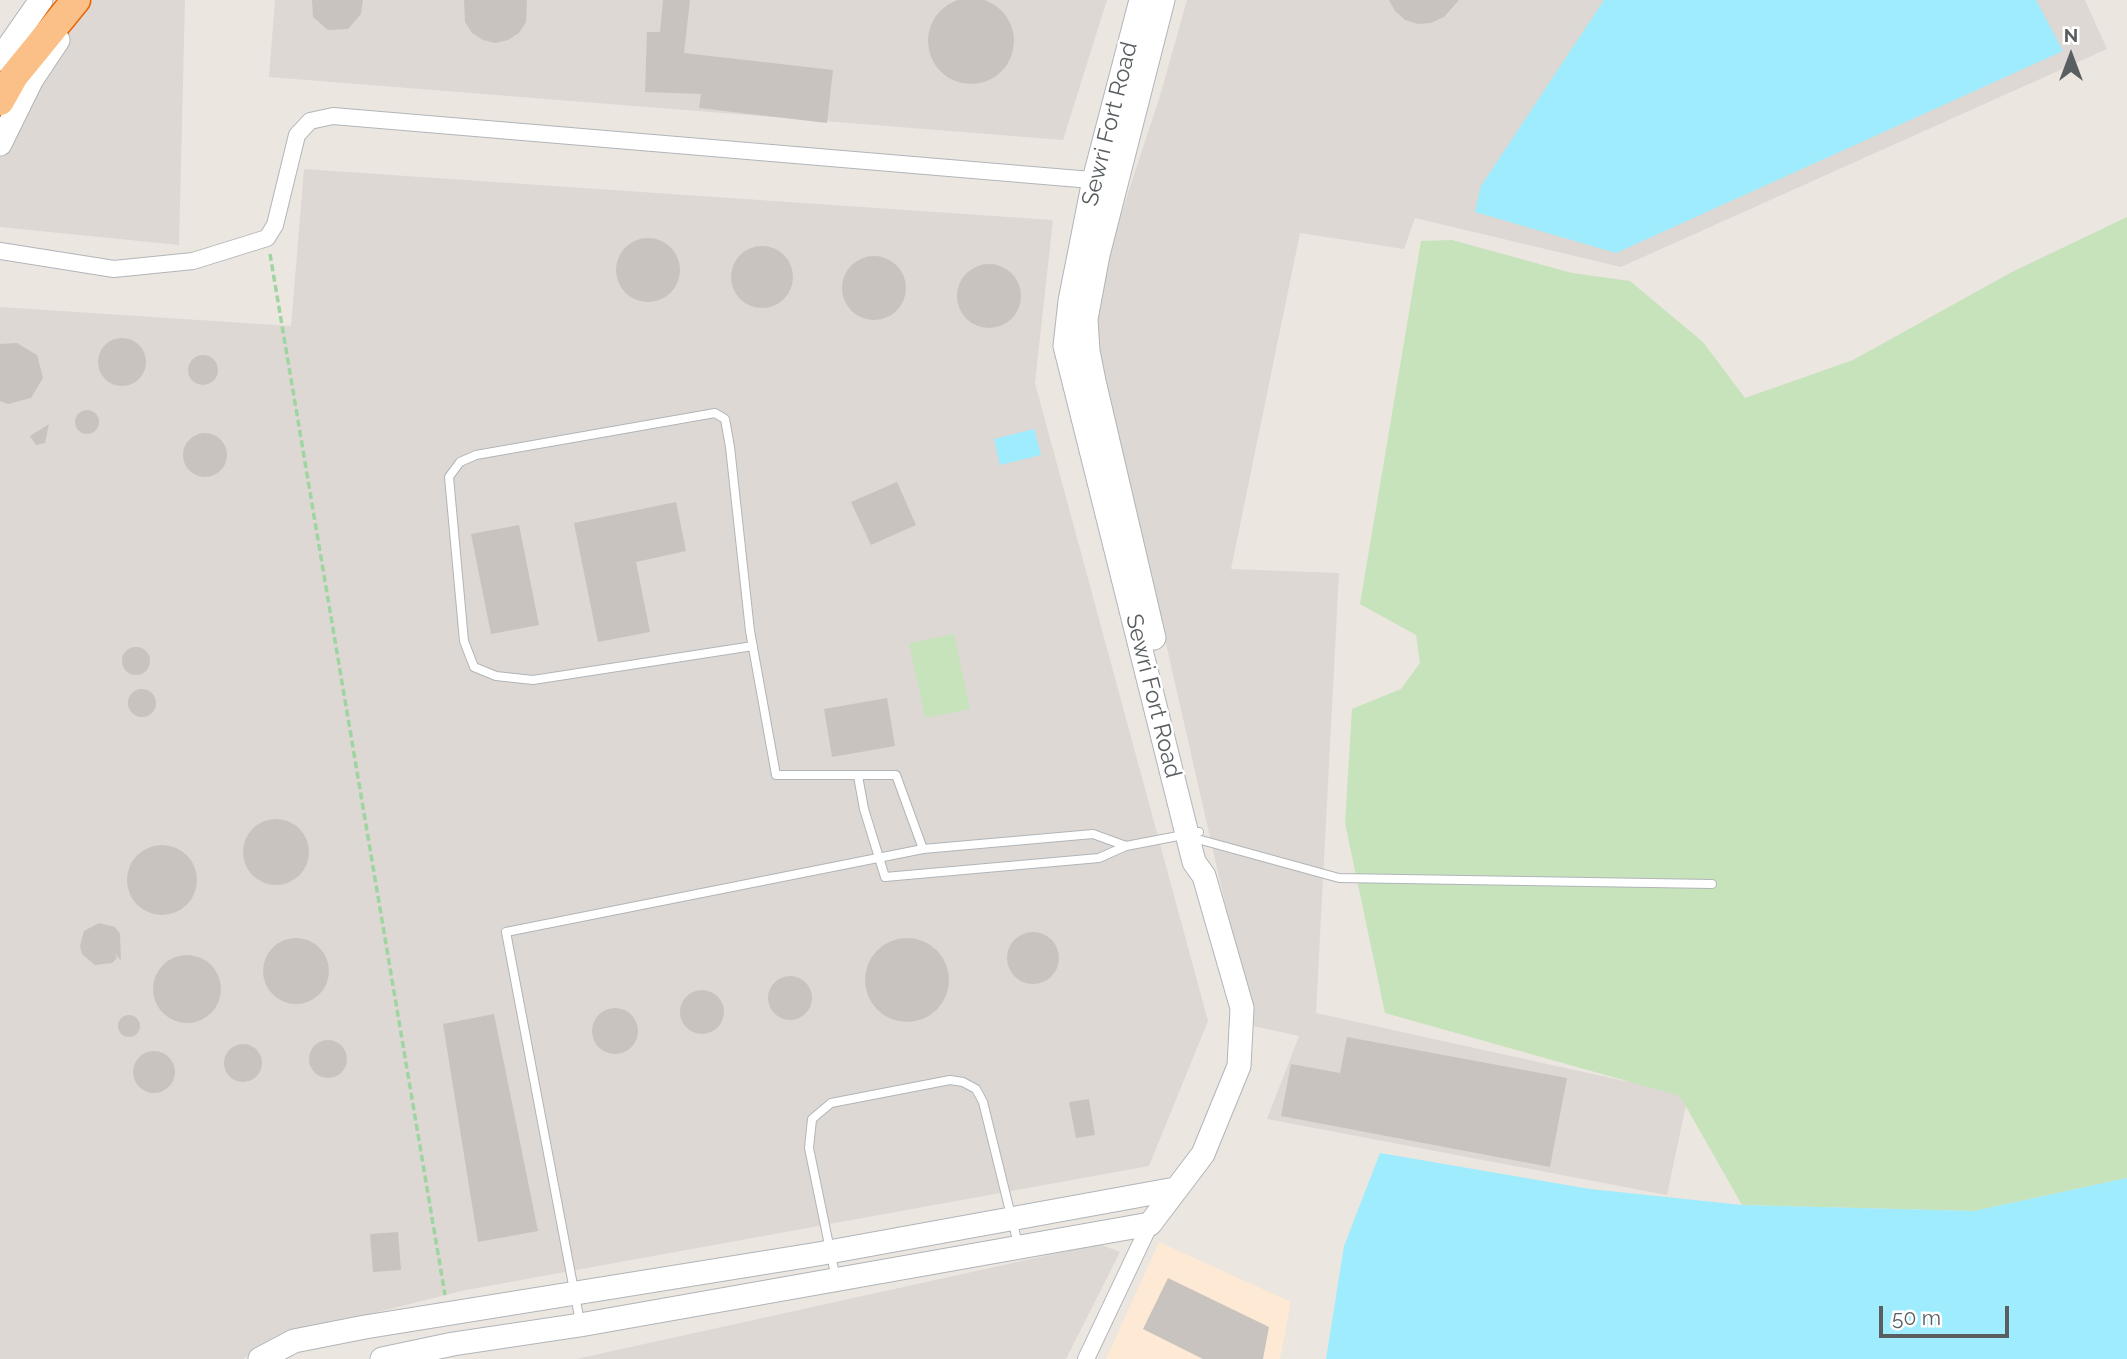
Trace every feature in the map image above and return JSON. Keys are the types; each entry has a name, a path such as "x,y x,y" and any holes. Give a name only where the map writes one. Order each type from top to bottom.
{"highway":[{"path":"0,73 54,0"},
{"path":"0,101 14,76 76,0"}],"street":[{"path":"0,59 41,0"},
{"path":"0,144 32,79 87,0"},
{"name":"Sewri Fort Road","path":"1086,1359 1150,1224 1203,1154 1239,1066 1242,1008 1204,876 1195,864 1194,838 1101,449 1065,346 1070,301 1145,27 1142,0"},
{"path":"1145,27 1163,0"},
{"path":"0,251 114,269 193,261 267,238 275,225 297,135 310,121 333,116 1105,181"},
{"path":"260,1359 294,1341 365,1327 832,1252 1175,1189"},
{"path":"382,1359 453,1344 580,1325 1150,1224"},
{"path":"365,1327 372,1359"}],"lane":[{"path":"753,646 533,680 496,676 474,667 464,641 449,477 460,462 476,455 715,413 725,419 753,646 776,775 895,775 923,849"},
{"path":"858,776 885,877 1099,858 1126,846 1194,838 1339,878 1712,884"},
{"path":"580,1325 506,932 923,849 1093,834 1126,846"},
{"path":"837,1280 809,1149 812,1119 831,1103 950,1080 963,1082 976,1089 983,1102 1019,1247"}],"path":[{"path":"267,238 448,1313"}],"shaded area":[{"path":"82,0 185,0 179,245 0,227 0,130"},
{"path":"275,0 1107,0 1063,140 269,77"},
{"path":"1187,0 2085,0 2107,49 1621,267 1415,218 1404,249 1300,233 1231,569 1339,573 1316,1013 1688,1095 1667,1195 1267,1119 1299,1036 1253,1026 1149,569 1093,344 1093,299 1160,96"},
{"path":"304,169 1053,220 1035,383 1208,1021 1149,1166 466,1290 277,1337 243,1359 0,1359 0,307 291,326"},
{"path":"1159,1242 1291,1302 1280,1359 1106,1359"},
{"path":"1099,1244 1120,1252 1066,1359 576,1359"}],"green space":[{"path":"2127,217 2127,1178 1974,1211 1742,1205 1680,1096 1385,1013 1345,823 1352,709 1401,689 1420,663 1416,635 1360,604 1421,241 1452,240 1572,273 1630,281 1703,342 1745,398 1853,360 2012,272"},
{"path":"954,634 970,709 925,718 909,643"}],"water":[{"path":"1604,0 2036,0 2063,51 1616,253 1475,212 1481,186"},
{"path":"1034,429 1041,455 1000,465 994,439"},
{"path":"1380,1153 1590,1189 1742,1205 1974,1211 2127,1178 2127,1359 1326,1359 1344,1246"}],"building":[{"path":"963,-2 979,-2 1002,10 1011,24 1014,41 1011,58 1002,72 979,84 963,84 947,77 935,65 928,49 928,33 935,17 947,5"},
{"path":"312,0 363,0 361,14 348,29 328,30 313,17"},
{"path":"464,0 527,0 526,22 519,33 508,40 495,43 483,40 472,33 465,22"},
{"path":"663,0 690,0 684,53 833,70 827,123 699,108 701,94 645,92 647,32 660,32"},
{"path":"1389,0 1459,0 1444,17 1431,23 1418,24 1405,20 1395,11"},
{"path":"642,238 654,238 671,247 678,258 678,282 671,293 654,302 642,302 630,297 621,288 616,276 616,264 621,252 630,243"},
{"path":"762,246 774,248 784,255 791,265 791,289 784,299 774,306 762,308 750,306 740,299 733,289 731,277 733,265 740,255 750,248"},
{"path":"868,256 880,256 897,265 904,276 904,300 897,311 880,320 868,320 856,315 847,306 842,294 842,282 847,270 856,261"},
{"path":"983,264 995,264 1012,273 1019,284 1019,308 1012,319 995,328 983,328 971,323 962,314 957,302 957,290 962,278 971,269"},
{"path":"122,338 139,345 146,362 139,379 122,386 105,379 98,362 105,345"},
{"path":"17,343 37,355 43,378 31,398 8,404 0,401 0,344"},
{"path":"203,355 214,359 218,370 214,381 203,385 192,381 188,370 192,359"},
{"path":"87,410 95,414 99,422 95,430 87,434 79,430 75,422 79,414"},
{"path":"49,424 45,443 36,445 30,436"},
{"path":"205,433 214,434 221,439 226,446 226,464 221,471 214,476 205,477 196,476 189,471 184,464 183,455 184,446 189,439 196,434"},
{"path":"897,482 916,525 871,545 851,502"},
{"path":"676,502 686,551 636,562 650,632 598,642 574,523"},
{"path":"519,525 539,625 491,634 471,534"},
{"path":"136,647 146,651 150,661 146,671 136,675 126,671 122,661 126,651"},
{"path":"142,689 152,693 156,703 152,713 142,717 132,713 128,703 132,693"},
{"path":"887,698 895,746 832,757 824,709"},
{"path":"270,819 282,819 294,824 304,834 309,852 307,865 294,880 282,885 270,885 258,880 248,870 243,858 243,846 248,834 258,824"},
{"path":"162,845 187,855 197,880 187,905 162,915 137,905 127,880 137,855"},
{"path":"99,923 115,927 120,934 121,961 115,953 117,958 112,963 95,965 82,954 80,946 84,931"},
{"path":"1033,932 1043,934 1051,940 1057,948 1057,968 1051,976 1043,982 1033,984 1023,982 1015,976 1009,968 1007,958 1009,948 1015,940 1023,934"},
{"path":"296,938 309,941 319,948 326,958 329,971 326,984 319,994 309,1001 296,1004 283,1001 273,994 266,984 263,971 266,958 273,948 283,941"},
{"path":"907,938 923,941 937,950 946,964 949,980 946,996 937,1010 923,1019 907,1022 891,1019 877,1010 868,996 865,980 868,964 877,950 891,941"},
{"path":"194,955 215,970 221,982 219,1002 211,1013 194,1023 180,1023 163,1013 155,1002 153,982 163,965 174,957"},
{"path":"790,976 799,977 806,982 811,989 811,1007 806,1014 799,1019 790,1020 781,1019 774,1014 769,1007 768,998 769,989 774,982 781,977"},
{"path":"702,990 717,997 724,1012 717,1027 702,1034 687,1027 680,1012 687,997"},
{"path":"615,1008 631,1015 638,1031 631,1047 615,1054 599,1047 592,1031 599,1015"},
{"path":"494,1014 538,1231 478,1242 443,1024"},
{"path":"129,1015 139,1022 140,1026 133,1036 129,1037 119,1030 118,1026 125,1016"},
{"path":"1347,1037 1567,1078 1550,1167 1281,1116 1291,1064 1340,1073"},
{"path":"328,1040 341,1046 347,1059 341,1072 328,1078 315,1072 309,1059 315,1046"},
{"path":"243,1044 256,1050 262,1063 256,1076 243,1082 230,1076 224,1063 230,1050"},
{"path":"154,1051 169,1057 175,1072 169,1087 154,1093 139,1087 133,1072 139,1057"},
{"path":"1089,1099 1095,1135 1076,1138 1069,1102"},
{"path":"398,1232 401,1270 373,1272 370,1234"},
{"path":"1168,1278 1269,1327 1263,1359 1203,1359 1143,1329"}]}
